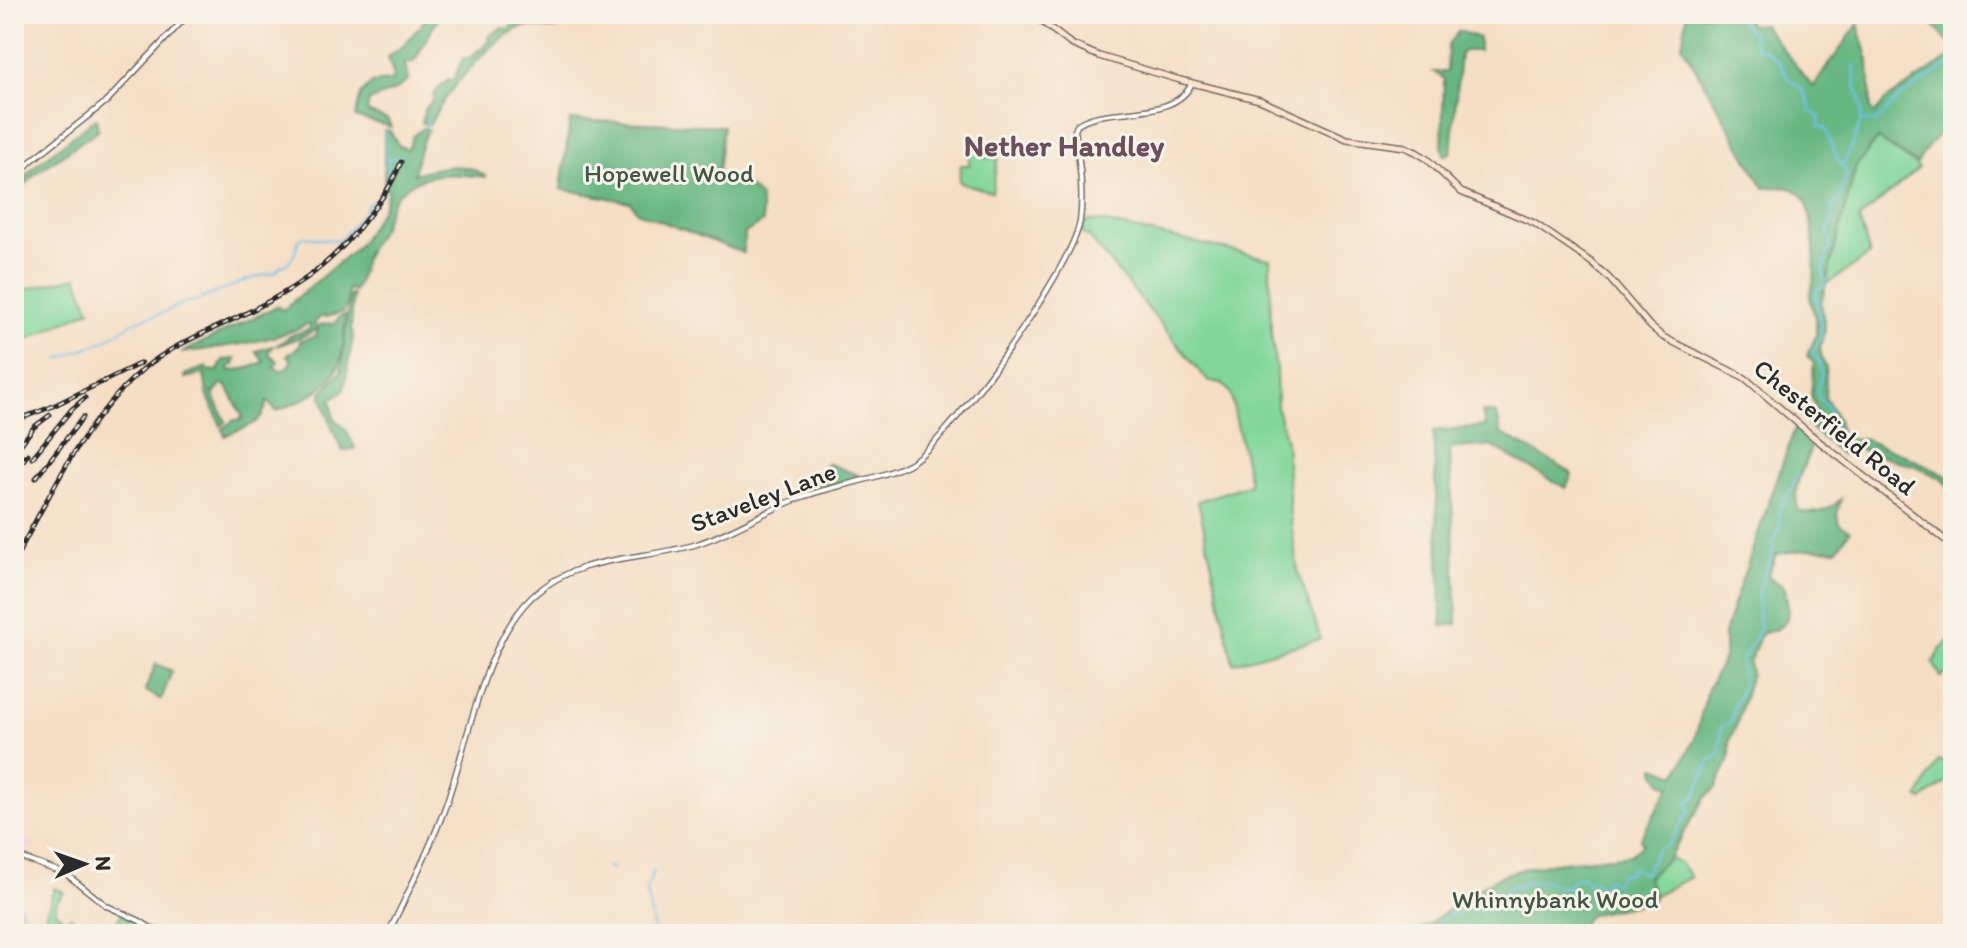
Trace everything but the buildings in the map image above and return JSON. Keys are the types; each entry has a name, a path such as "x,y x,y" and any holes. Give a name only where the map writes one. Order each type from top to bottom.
{"main road":[{"name":"Chesterfield Road","path":"1032,14 1071,44 1099,56 1260,100 1347,139 1405,147 1426,158 1470,198 1534,223 1609,278 1663,337 1745,378 1816,439 1953,546"}],"street":[{"path":"14,180 30,162 107,101 189,14"},
{"name":"Staveley Lane","path":"388,934 444,812 463,744 490,667 511,624 531,598 552,581 582,567 672,551 702,542 788,502 910,463 933,446 956,421 1048,289 1073,244 1080,221 1081,198 1075,130 1078,124 1088,119 1140,112 1162,105 1186,93 1192,83"},
{"path":"14,855 66,874 100,902 159,934"}],"shaded area":[{"path":"14,834 32,843 25,856 14,852"},
{"path":"16,895 35,934 14,934"}],"green space":[{"path":"430,14 446,14 440,15 415,60 405,62 408,80 396,90 369,101 367,112 388,120 391,127 355,117 361,94 372,83 390,81 394,77 388,57 404,45"},
{"path":"1687,14 1745,14 1750,25 1763,24 1813,87 1858,24 1869,61 1871,110 1874,114 1884,102 1953,55 1953,123 1932,141 1917,164 1878,139 1856,166 1821,303 1825,330 1820,346 1826,368 1825,396 1838,420 1841,438 1863,439 1905,455 1953,479 1953,491 1942,479 1915,466 1857,449 1842,455 1808,426 1820,423 1811,395 1814,363 1807,356 1814,340 1816,320 1810,297 1815,261 1807,205 1804,198 1791,188 1764,188 1682,45"},
{"path":"1924,14 1953,14 1953,48"},
{"path":"587,16 557,28 525,27 508,34 469,70 430,124 422,123 424,109 434,100 433,96 442,84 454,79 463,58 469,58 501,28 507,29 531,18"},
{"path":"1459,31 1479,38 1479,51 1460,54 1451,152 1444,155 1444,79 1434,72 1447,72 1448,44"},
{"path":"96,118 98,130 35,174 14,197 14,189 35,166"},
{"name":"Hopewell Wood","path":"570,120 723,126 717,182 749,187 760,197 763,222 745,233 743,253 637,212 630,202 561,189"},
{"path":"425,127 428,129 414,174 460,166 487,177 437,175 403,189 392,202 382,228 366,255 357,286 354,291 348,289 347,306 343,312 322,316 315,322 316,330 276,346 292,335 310,329 310,325 261,340 181,353 277,306 283,310 358,246 382,209 388,192 384,186 384,130 390,131 399,146 408,149 413,136"},
{"path":"1878,139 1919,168 1859,219 1870,255 1825,285 1856,166"},
{"path":"970,145 985,146 985,158 998,157 992,192 959,182 961,165 969,165"},
{"path":"1090,221 1270,259 1271,332 1277,408 1286,442 1290,514 1298,573 1321,639 1233,663 1198,501 1250,484 1230,392 1221,383 1207,380 1090,238 1082,233 1083,223"},
{"path":"77,277 90,310 14,346 14,292"},
{"path":"350,295 353,295 353,337 344,390 331,400 334,418 346,430 355,448 343,451 321,394 341,371"},
{"path":"346,315 338,367 320,389 276,411 267,401 257,421 225,436 222,429 234,420 241,420 242,415 226,385 212,392 226,422 221,426 207,394 204,374 185,378 186,374 207,367 206,370 218,371 223,360 236,359 234,365 229,366 230,371 249,368 264,362 256,351 273,346 268,353 278,361 274,367 281,371 292,360 287,356 299,346 300,341 316,336 319,325 333,325"},
{"path":"1482,412 1497,414 1501,433 1572,475 1566,488 1491,446 1450,448 1457,624 1442,626 1433,431 1485,426"},
{"name":"Whinnybank Wood","path":"1796,425 1803,435 1813,440 1797,484 1799,511 1822,511 1841,499 1837,514 1839,524 1850,531 1837,550 1813,549 1776,554 1768,576 1785,588 1788,607 1786,620 1779,628 1761,634 1749,663 1751,673 1730,739 1730,758 1715,789 1705,798 1669,858 1647,878 1655,895 1651,902 1592,914 1583,921 1581,934 1411,934 1482,886 1506,874 1551,864 1630,855 1643,844 1640,839 1671,785 1663,784 1655,767 1676,775 1695,738 1708,688 1724,658 1724,634 1732,608"},
{"path":"827,463 860,476 824,488 816,483"},
{"path":"1953,637 1953,669 1941,677 1933,663"},
{"path":"156,664 172,671 161,700 145,690"},
{"path":"1939,760 1953,767 1953,777 1922,800 1918,797"},
{"path":"1669,858 1680,863 1691,877 1655,895 1647,878"},
{"path":"54,888 64,892 55,904 56,912 65,920 71,917 92,934 40,934"},
{"path":"121,915 157,934 109,934"}],"waterway":[{"path":"1734,14 1752,33 1756,47 1766,50 1781,64 1787,77 1802,89 1811,107 1809,110 1819,117 1819,126 1826,129 1847,173 1839,200 1832,207 1833,217 1828,229 1831,249 1828,250 1823,273 1826,281 1823,287 1816,290 1822,336 1812,352 1819,362 1822,375 1817,390 1836,428 1828,443"},
{"path":"1860,121 1876,122 1900,97 1953,61"},
{"path":"1844,163 1862,115 1855,66"},
{"path":"426,128 428,121"},
{"path":"299,240 304,237 339,241 368,204 382,195 390,170 386,159 385,130"},
{"path":"387,159 400,157"},
{"path":"59,359 102,342 138,320 276,272 287,264 298,242"},
{"path":"1729,365 1755,383"},
{"path":"1663,848 1689,812 1687,803 1695,797 1710,760 1720,755 1721,727 1731,722 1743,685 1741,661 1759,631 1758,592 1780,528 1779,511 1798,475"},
{"path":"1429,934 1449,914 1470,906 1488,908 1494,901 1507,899 1504,892 1512,885 1518,887 1537,881 1567,887 1583,876 1587,884 1594,880 1598,885 1603,885 1608,878 1616,884 1619,875 1629,873 1632,867 1642,873 1648,871 1647,864 1652,862 1653,855 1660,849"},
{"path":"606,866 613,869"},
{"path":"654,870 646,889 655,934"}],"railway":[{"path":"14,561 85,436 121,391 163,355 269,302 316,271 345,244 372,212 401,162"},
{"path":"14,421 51,407 141,363"},
{"path":"32,458 71,410 85,398"},
{"path":"14,453 34,427 50,415"},
{"path":"36,478 83,417"},
{"path":"14,473 28,454"}],"district":[{"name":"Nether Handley","path":"1064,145"}]}
